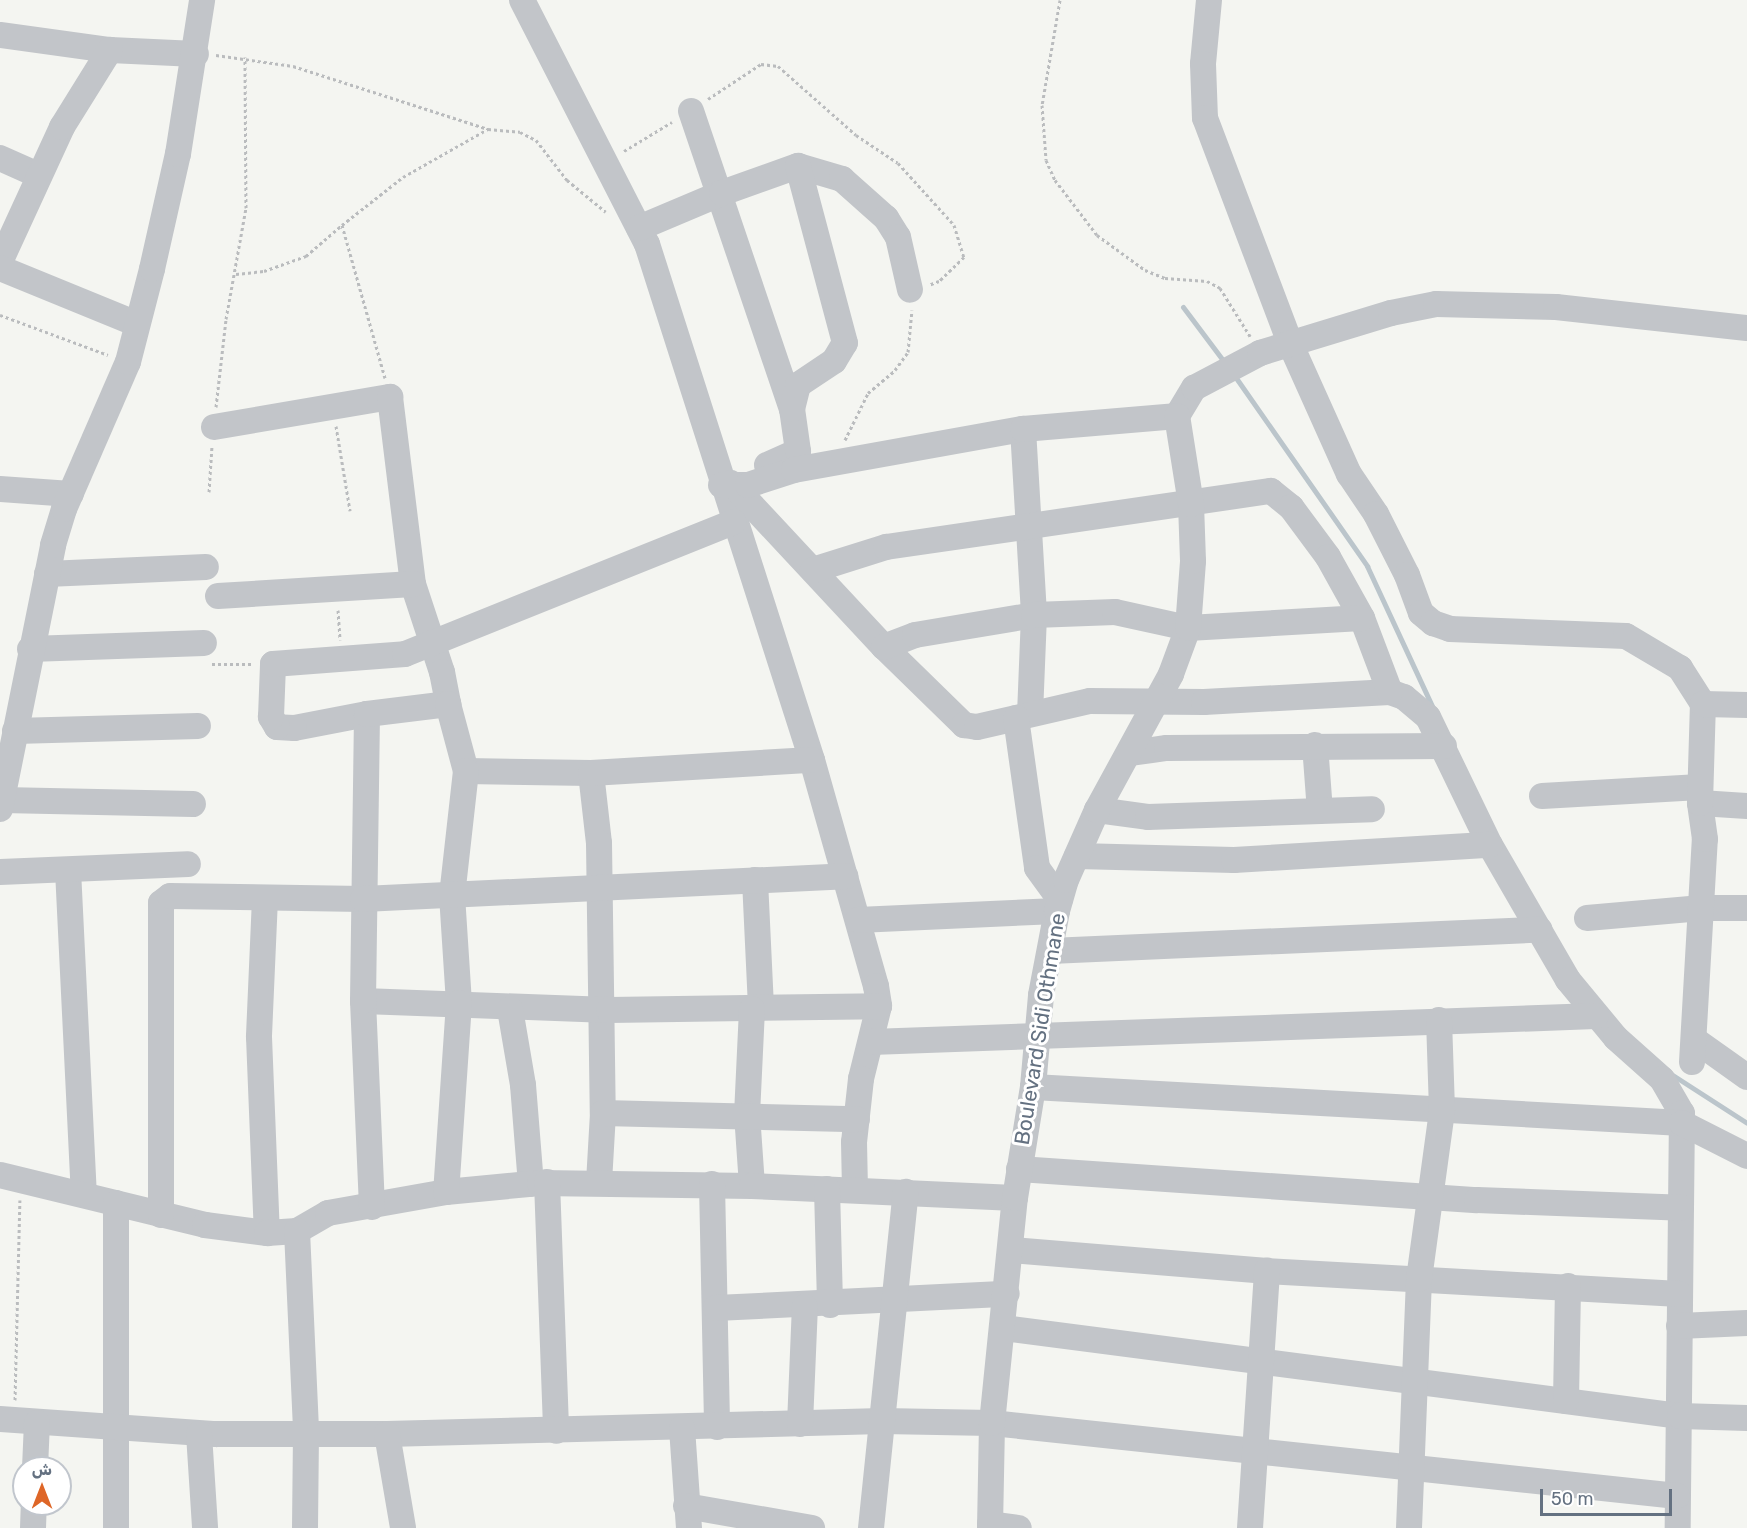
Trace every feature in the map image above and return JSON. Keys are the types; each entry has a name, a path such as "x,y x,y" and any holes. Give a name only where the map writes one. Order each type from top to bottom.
{"street":[{"path":"192,804 1,805 9,739 46,574 71,494 128,362 178,154 196,54 202,0"},
{"path":"522,0 639,228 733,484 733,522 812,760 858,920 879,1006 857,1119 855,1190"},
{"path":"1209,0 1203,64 1205,118 1290,343 1349,474 1390,540 1421,613 1433,623 1484,632 1626,636 1680,668 1703,704 1700,795 1705,839 1693,1051 1747,1077"},
{"path":"0,35 110,50 196,54"},
{"path":"0,262 38,175 83,88 110,50"},
{"path":"691,111 722,193 792,409 798,452 763,467 733,484"},
{"path":"0,158 38,175"},
{"path":"639,228 722,193 798,166 843,179 886,218 898,237 910,290"},
{"path":"792,409 798,385 834,362 845,342 798,166"},
{"path":"0,268 137,324"},
{"path":"733,484 794,470 1023,429 1177,416 1194,388 1209,377 1250,358 1290,343 1391,313 1436,304 1556,307 1747,328"},
{"path":"214,427 390,397 413,584 433,645 466,771 452,895 459,1003 446,1192"},
{"name":"Boulevard Sidi Othmane","path":"990,1526 992,1423 1004,1328 1018,1169 1033,1087 1035,1035 1058,906 1097,810 1131,753 1154,703 1171,674 1188,628 1193,561 1191,504 1177,416"},
{"path":"858,920 1058,906 1037,868 1023,716 1034,615 1023,429"},
{"path":"733,484 884,646 964,725 977,728 1090,701 1154,703 1390,692 1417,706 1444,746 1490,845 1568,980 1596,1016 1662,1079 1682,1113 1678,1528"},
{"path":"0,489 71,494"},
{"path":"813,570 886,547 1030,529 1259,491 1282,497 1329,557 1362,618 1390,692"},
{"path":"448,704 367,714 294,728 277,728 271,717 273,664 384,658 433,645 733,522"},
{"path":"46,574 206,567"},
{"path":"218,596 413,584"},
{"path":"884,646 915,635 1034,615 1115,612 1188,628 1362,618"},
{"path":"30,649 203,653"},
{"path":"1703,704 1747,705"},
{"path":"367,714 363,1001 372,1207"},
{"path":"9,739 198,726"},
{"path":"1131,753 1167,748 1315,745 1444,746"},
{"path":"1315,745 1320,811"},
{"path":"466,771 591,773 812,760"},
{"path":"591,773 599,843 603,1113 599,1182"},
{"path":"1542,796 1700,795 1747,806"},
{"path":"1097,810 1148,817 1372,809"},
{"path":"1077,856 1234,860 1490,845"},
{"path":"0,872 188,864"},
{"path":"68,870 84,1195"},
{"path":"161,1215 160,903 170,896 363,899 845,876"},
{"path":"752,1186 747,1114 757,1009 755,880"},
{"path":"265,898 259,1037 267,1233"},
{"path":"1587,918 1702,908 1747,908"},
{"path":"1050,951 1540,930"},
{"path":"363,1001 459,1003 510,1009 602,1010 879,1006"},
{"path":"510,1009 539,1183 556,1431"},
{"path":"871,1042 1596,1016"},
{"path":"1409,1528 1419,1279 1442,1110 1439,1020"},
{"path":"1033,1087 1682,1123 1747,1156"},
{"path":"603,1113 747,1114 857,1119"},
{"path":"1018,1169 1430,1196 1681,1208"},
{"path":"10,1178 161,1215 241,1232 267,1233 297,1231 328,1213 372,1207 446,1192 539,1183 599,1182 752,1186 1015,1198"},
{"path":"712,1185 717,1427"},
{"path":"827,1189 830,1305"},
{"path":"871,1528 906,1192"},
{"path":"116,1203 116,1528"},
{"path":"297,1231 306,1433 304,1528"},
{"path":"1011,1250 1267,1271 1568,1286 1679,1294"},
{"path":"1250,1528 1257,1453 1267,1271"},
{"path":"1566,1401 1568,1286"},
{"path":"716,1308 830,1305 895,1298 1007,1294"},
{"path":"800,1424 804,1306"},
{"path":"1679,1326 1747,1323"},
{"path":"1004,1328 1680,1416 1747,1418"},
{"path":"30,1456 17,1420 200,1434 556,1431 882,1421 992,1423 1413,1470 1677,1496"},
{"path":"682,1428 687,1517 812,1528"},
{"path":"200,1434 205,1528"},
{"path":"387,1434 403,1528"},
{"path":"990,1526 1019,1528"}],"path":[{"path":"1060,0 1042,105 1046,160 1055,180 1097,235 1145,270 1165,278 1207,281 1220,288 1250,358"},
{"path":"196,54 245,57 293,66 488,129 520,132 536,140 567,180 610,215"},
{"path":"209,492 226,319 236,274 246,208 245,57"},
{"path":"236,274 264,271 306,256 403,177 488,129"},
{"path":"342,225 390,397"},
{"path":"846,462 843,447 857,411 868,393 895,370 908,352 913,326 910,290"},
{"path":"0,315 128,362"},
{"path":"332,407 350,511"},
{"path":"337,589 341,659"},
{"path":"203,653 273,664"},
{"path":"10,1178 17,1420"}],"waterway":[{"path":"1183,307 1225,363"},
{"path":"1234,375 1367,566 1433,708"},
{"path":"1671,1074 1747,1123"}]}
